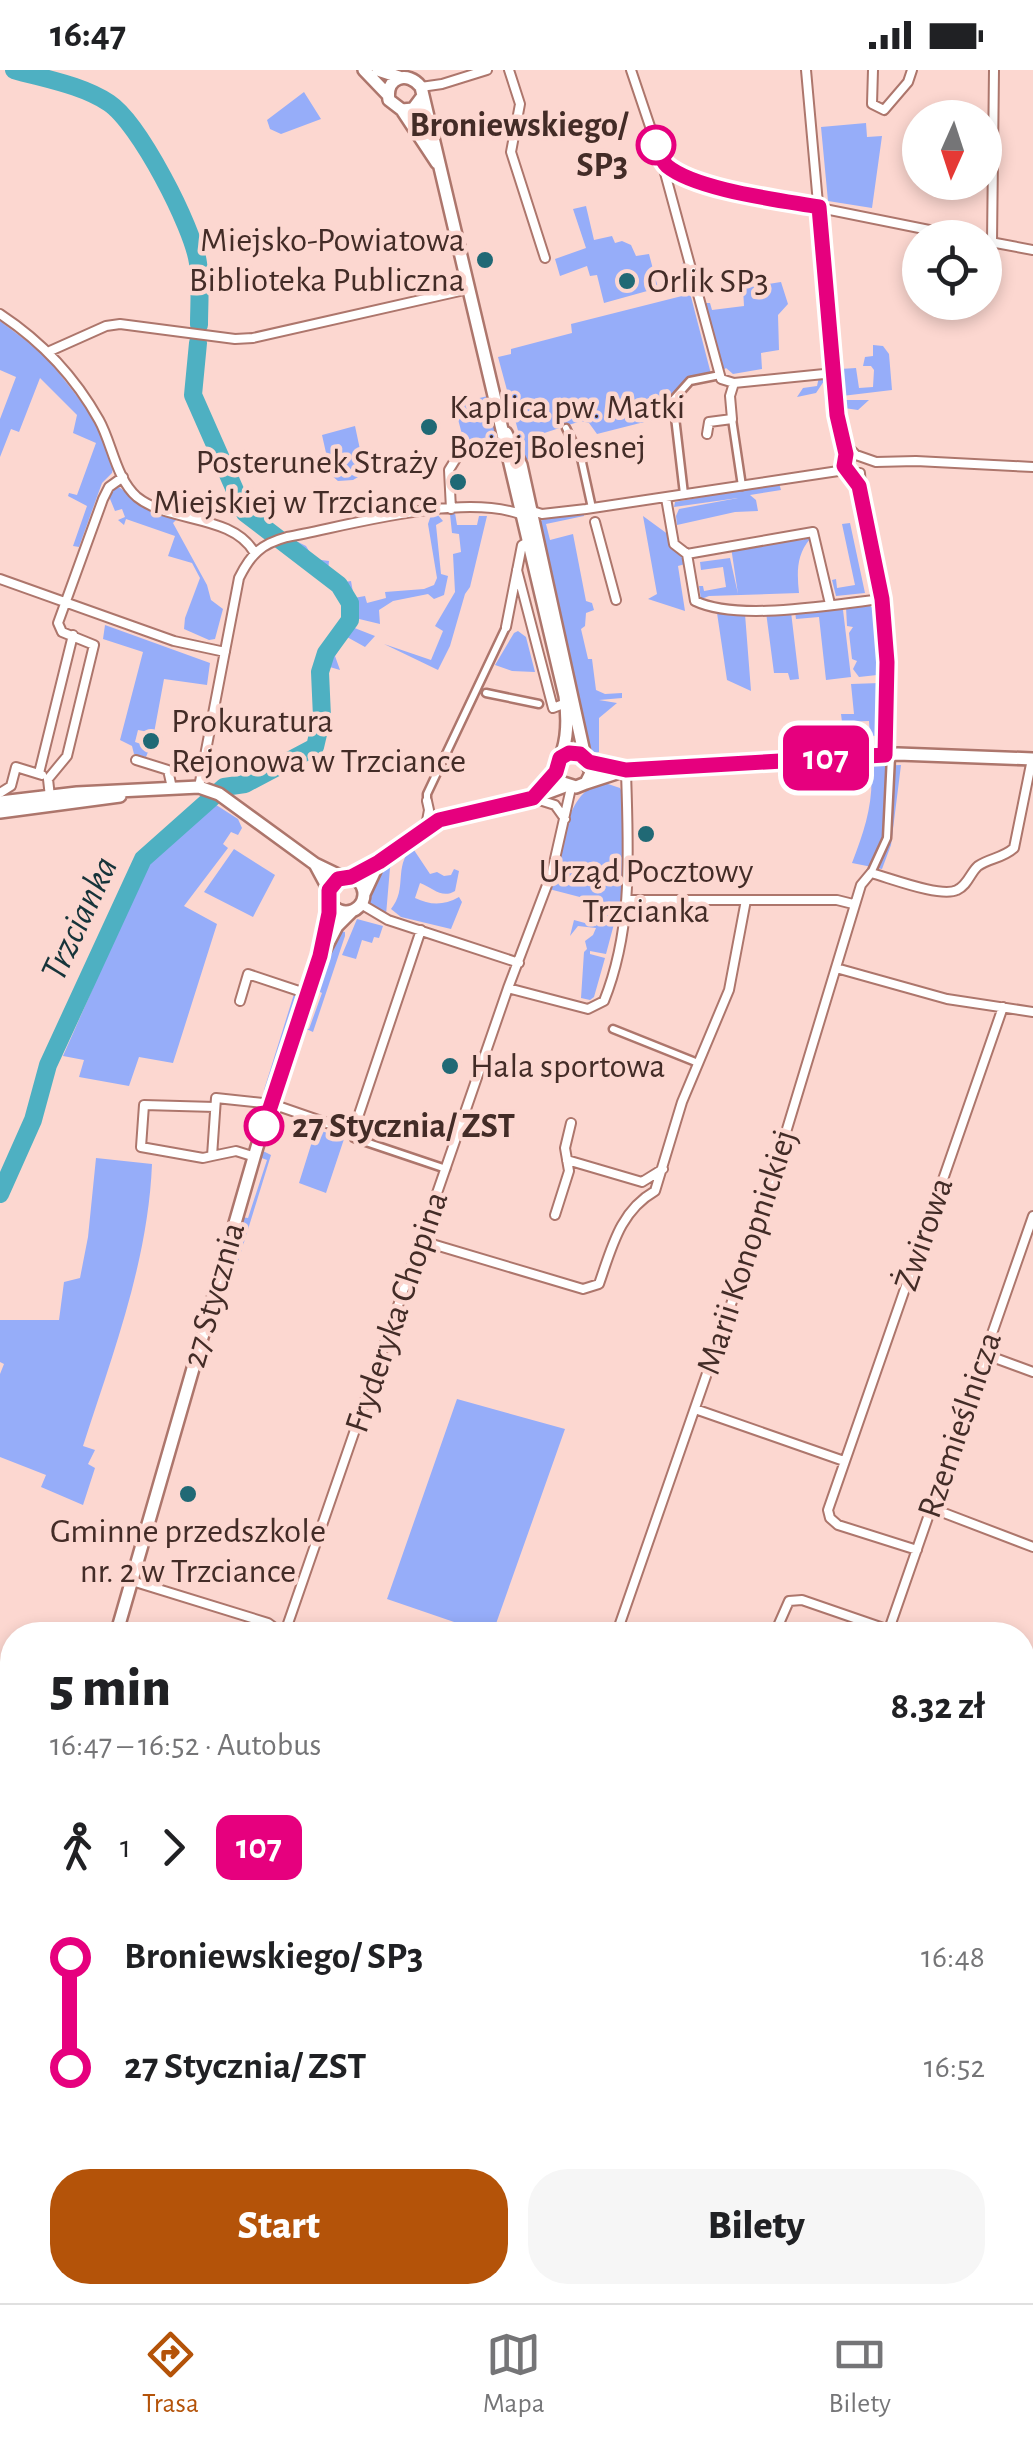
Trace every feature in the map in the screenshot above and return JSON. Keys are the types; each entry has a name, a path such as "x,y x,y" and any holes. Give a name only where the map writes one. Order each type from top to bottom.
{"main road":[{"path":"364,70 392,105 402,110 438,162"},
{"path":"378,70 399,77 410,76 422,92 516,495 532,513"},
{"path":"387,94 390,83 399,77"},
{"path":"402,110 413,109 422,92"},
{"path":"503,430 518,455 532,513 528,537 591,773 586,783"},
{"path":"511,472 518,480 524,504 532,513"},
{"path":"532,513 528,520 543,580 550,590"},
{"path":"528,537 550,590 570,698 563,755 556,772 533,798"},
{"path":"563,755 574,752 626,770"},
{"path":"330,896 334,882 379,862 425,827 446,817 533,798 626,770 888,755 1032,759"},
{"path":"556,772 568,786"},
{"path":"0,807 114,790 204,789 227,800 315,864 361,883 359,903 337,909 315,864"},
{"name":"27 Stycznia","path":"320,956 337,926 359,903 379,862"},
{"name":"27 Stycznia","path":"120,1622 254,1156 320,956 330,896"}],"street":[{"path":"422,92 486,70"},
{"path":"509,70 520,104 511,152 545,258"},
{"path":"631,70 662,162 720,375 725,382 734,383 834,373"},
{"path":"806,70 837,415 859,486 882,599 887,662 888,838 873,874 945,893 958,890 975,868 1005,856 1014,848 1032,759"},
{"path":"873,70 872,104 884,110 908,82 912,70"},
{"path":"990,220 994,70"},
{"path":"662,162 706,183 902,224"},
{"path":"1002,244 1033,250"},
{"path":"50,351 106,326 120,324 252,338 469,288"},
{"path":"0,314 50,351 100,420 136,496 156,507 232,533 248,541 254,552"},
{"path":"684,496 673,400 690,381 720,375"},
{"path":"734,383 730,396 742,486"},
{"path":"707,434 709,422 732,419"},
{"path":"566,428 581,458 592,508"},
{"path":"844,443 859,456 876,462"},
{"path":"853,469 859,456"},
{"path":"853,469 859,456"},
{"path":"451,509 449,470 457,457"},
{"path":"204,789 239,578 254,552 267,542 451,509 502,508 532,513 592,508 853,469 876,462 1033,466"},
{"path":"50,801 48,779 67,756 94,649 92,642 59,629 58,623 103,498 109,486 124,477"},
{"path":"502,508 510,505 516,495"},
{"path":"666,498 674,544 687,554 695,601 709,608 745,611 882,599"},
{"path":"471,508 491,512"},
{"path":"425,827 427,794 482,688 506,626 532,513"},
{"path":"595,522 616,600"},
{"path":"687,554 812,532 830,604"},
{"path":"517,570 553,708 570,698"},
{"path":"0,580 174,641 226,652"},
{"path":"39,773 74,636"},
{"path":"482,688 540,704"},
{"path":"136,760 168,770 172,788"},
{"path":"0,793 11,786 16,768 48,779"},
{"path":"508,988 588,1009 596,1007 607,993 629,900 626,770"},
{"name":"Fryderyka Chopina","path":"289,1622 508,988 552,872 565,819 568,786"},
{"path":"533,798 555,804 565,819"},
{"path":"428,806 446,817"},
{"name":"Marii Konopnickiej","path":"621,1622 780,1158 854,904 873,874"},
{"path":"629,900 837,900 854,904"},
{"path":"636,1202 655,1191 663,1170 682,1102 735,970 746,900"},
{"path":"359,903 375,914 518,962"},
{"path":"421,930 353,1132 354,1138 446,1170"},
{"path":"836,968 947,998 1033,1012"},
{"path":"240,1002 248,974 308,994"},
{"name":"Żwirowa","path":"917,1550 838,1524 830,1518 828,1510 1003,1007"},
{"path":"612,1029 698,1063"},
{"path":"212,1156 216,1098 272,1104 353,1132"},
{"path":"216,1107 144,1106 141,1146 203,1158 236,1152 254,1156"},
{"path":"555,1216 568,1171 564,1148 571,1123"},
{"path":"567,1160 642,1182"},
{"path":"422,1241 584,1290 593,1288 599,1284 618,1228 636,1202 642,1182 663,1170"},
{"name":"Rzemieślnicza","path":"892,1622 1032,1222"},
{"path":"984,1354 1033,1372"},
{"path":"695,1409 844,1461"},
{"path":"931,1508 1033,1547"},
{"path":"132,1581 265,1622"},
{"path":"780,1622 790,1601 802,1600 859,1622"}],"shaded area":[{"path":"304,92 321,119 281,134 270,129 267,120"},
{"path":"866,123 867,137 882,136 872,208 828,201 821,127"},
{"path":"586,206 594,240 612,236 615,243 631,245 636,256 649,254 658,288 604,303 597,275 590,276 587,266 560,276 555,259 586,248 573,209"},
{"path":"813,225 826,225 840,369 856,368 859,388 873,387 874,370 863,366 865,357 873,356 873,345 883,346 889,354 892,390 842,396 843,400 869,400 858,410 844,408 848,438 837,382 827,383 830,403 825,403 824,381 816,393 797,397 803,388 817,386 819,377 824,379"},
{"path":"682,262 711,374 688,378 670,400 658,403 652,420 597,434 589,423 581,421 532,437 537,457 526,460 498,357 511,354 511,349 572,333 571,324 682,296"},
{"path":"781,282 788,304 778,315 779,350 761,353 762,369 733,374 726,368 721,372 704,303 710,303 712,310 744,306 743,288"},
{"path":"0,321 44,354 95,419 114,465 102,483 79,547 73,546 87,506 68,496 77,495 96,443 73,433 77,415 40,378 19,432 11,429 0,457 0,419 16,377 0,370"},
{"path":"488,396 501,439 486,444 484,438 464,442 454,404"},
{"path":"355,426 365,473 353,480 338,481 331,475 322,435"},
{"path":"779,483 781,490 750,495 756,500 758,511 677,525 679,509 738,498 674,507 675,502"},
{"path":"119,487 145,507 178,518 173,523 207,585 211,600 223,609 215,639 184,629 200,578 192,563 168,556 175,536 126,519 124,525 118,520 125,517 122,509 115,511 108,494"},
{"path":"584,511 584,516 546,524 550,540 573,534 586,601 592,603 594,610 586,613 581,629 588,659 592,659 596,690 622,693 622,698 599,700 617,703 599,718 599,752 593,754 579,712 539,523 545,517"},
{"path":"455,513 457,525 477,525 479,516 487,516 470,587 438,670 384,644 431,660 443,631 435,626 455,592 453,554 461,552 459,534 452,533 450,514"},
{"path":"437,514 443,521 436,525 441,574 448,576 444,595 393,601 379,610 380,624 355,618 352,627 375,636 365,647 347,637 335,656 340,670 323,665 349,623 352,607 329,576 286,545 298,542 306,546 314,559 329,561 328,571 345,582 351,581 354,598 365,596 367,603 386,598 385,592 434,585 437,578 428,524 431,515"},
{"path":"643,516 669,535 674,550 684,558 685,564 678,566 685,611 648,599 657,594"},
{"path":"850,523 865,593 836,596 832,580 836,579 837,588 855,585 842,524"},
{"path":"810,539 800,558 799,593 701,599 699,586 704,591 726,587 723,567 701,570 700,562 730,558 738,594 731,547 740,545 742,549"},
{"path":"869,605 874,609 878,671 877,675 859,677 853,669 857,661 852,659 849,633 853,627 847,626 846,607"},
{"path":"843,610 851,677 826,680 819,617 796,619 795,612"},
{"path":"766,612 791,612 799,679 790,680 788,673 774,673"},
{"path":"717,613 745,614 751,691 727,680"},
{"path":"105,625 210,663 207,685 164,679 154,733 138,730 135,742 150,747 146,757 134,754 132,746 120,740 143,652 103,639"},
{"path":"518,631 526,637 535,672 495,665"},
{"path":"880,683 879,736 870,736 869,721 842,722 841,714 854,714 851,684"},
{"path":"901,765 891,845 882,869 852,863 868,815 871,766"},
{"path":"602,782 620,788 624,797 626,909 549,889 571,812 589,789"},
{"path":"210,801 238,819 242,828 238,835 231,832 223,844 228,848 184,906 217,924 173,1063 139,1057 129,1086 79,1077 84,1060 63,1056 93,988 85,986 134,875 144,859"},
{"path":"409,846 390,868 386,915 371,908 370,890 380,873"},
{"path":"412,847 430,874 444,876 451,875 454,869 459,871 455,891 442,893 420,883 415,898 437,904 459,897 462,902 451,929 401,917 391,909 399,893 403,863"},
{"path":"234,849 275,875 253,917 204,892"},
{"path":"603,914 611,916 614,924 606,954 590,951 605,958 590,1000 581,998 584,952 585,941 596,928 578,926 570,936 574,920 596,926"},
{"path":"357,919 383,926 379,938 374,937 372,943 362,940 356,959 342,955"},
{"path":"339,931 345,932 345,936 313,1032 302,1027 309,1029 322,993 314,989"},
{"path":"294,994 298,995 298,1003 270,1090 264,1090"},
{"path":"316,1129 344,1139 326,1193 299,1183"},
{"path":"261,1150 271,1155 237,1265 229,1261 241,1217 248,1218 267,1160 259,1157"},
{"path":"96,1158 152,1164 136,1272 83,1446 95,1450 88,1464 95,1468 83,1505 41,1487 46,1475 0,1457 0,1374 4,1364 0,1362 0,1320 59,1320 64,1282 80,1278"},
{"path":"457,1399 565,1429 497,1622 454,1622 387,1599"}],"waterway":[{"name":"Trzcianka","path":"14,70 98,97 121,114 135,131 163,177 194,247 199,278 199,325"},
{"name":"Trzcianka","path":"0,1194 33,1120 48,1065 143,859 224,787 245,784 315,747 322,717 320,672 326,653 350,620 350,603 339,585 245,513 193,395 198,343"}],"bus line":[{"name":"107","path":"264,1126 320,956 331,886 342,877 351,877 379,862 425,827 446,817 533,798 556,772 560,758 574,752 589,762 626,770 885,755 887,662 882,599 859,486 844,466 846,454 835,399 819,207 730,190 682,174 662,162 656,145"}],"place":[{"name":"Broniewskiego/ SP3","path":"656,145"},
{"name":"Miejsko-Powiatowa Biblioteka Publiczna","path":"485,260"},
{"name":"Orlik SP3","path":"627,281"},
{"name":"Kaplica pw. Matki Bożej Bolesnej","path":"429,427"},
{"name":"Posterunek Straży Miejskiej w Trzciance","path":"458,482"},
{"name":"Prokuratura Rejonowa w Trzciance","path":"151,741"},
{"name":"Urząd Pocztowy Trzcianka","path":"646,834"},
{"name":"Hala sportowa","path":"450,1066"},
{"name":"27 Stycznia/ ZST","path":"264,1126"},
{"name":"Gminne przedszkole nr. 2 w Trzciance","path":"188,1494"}]}
